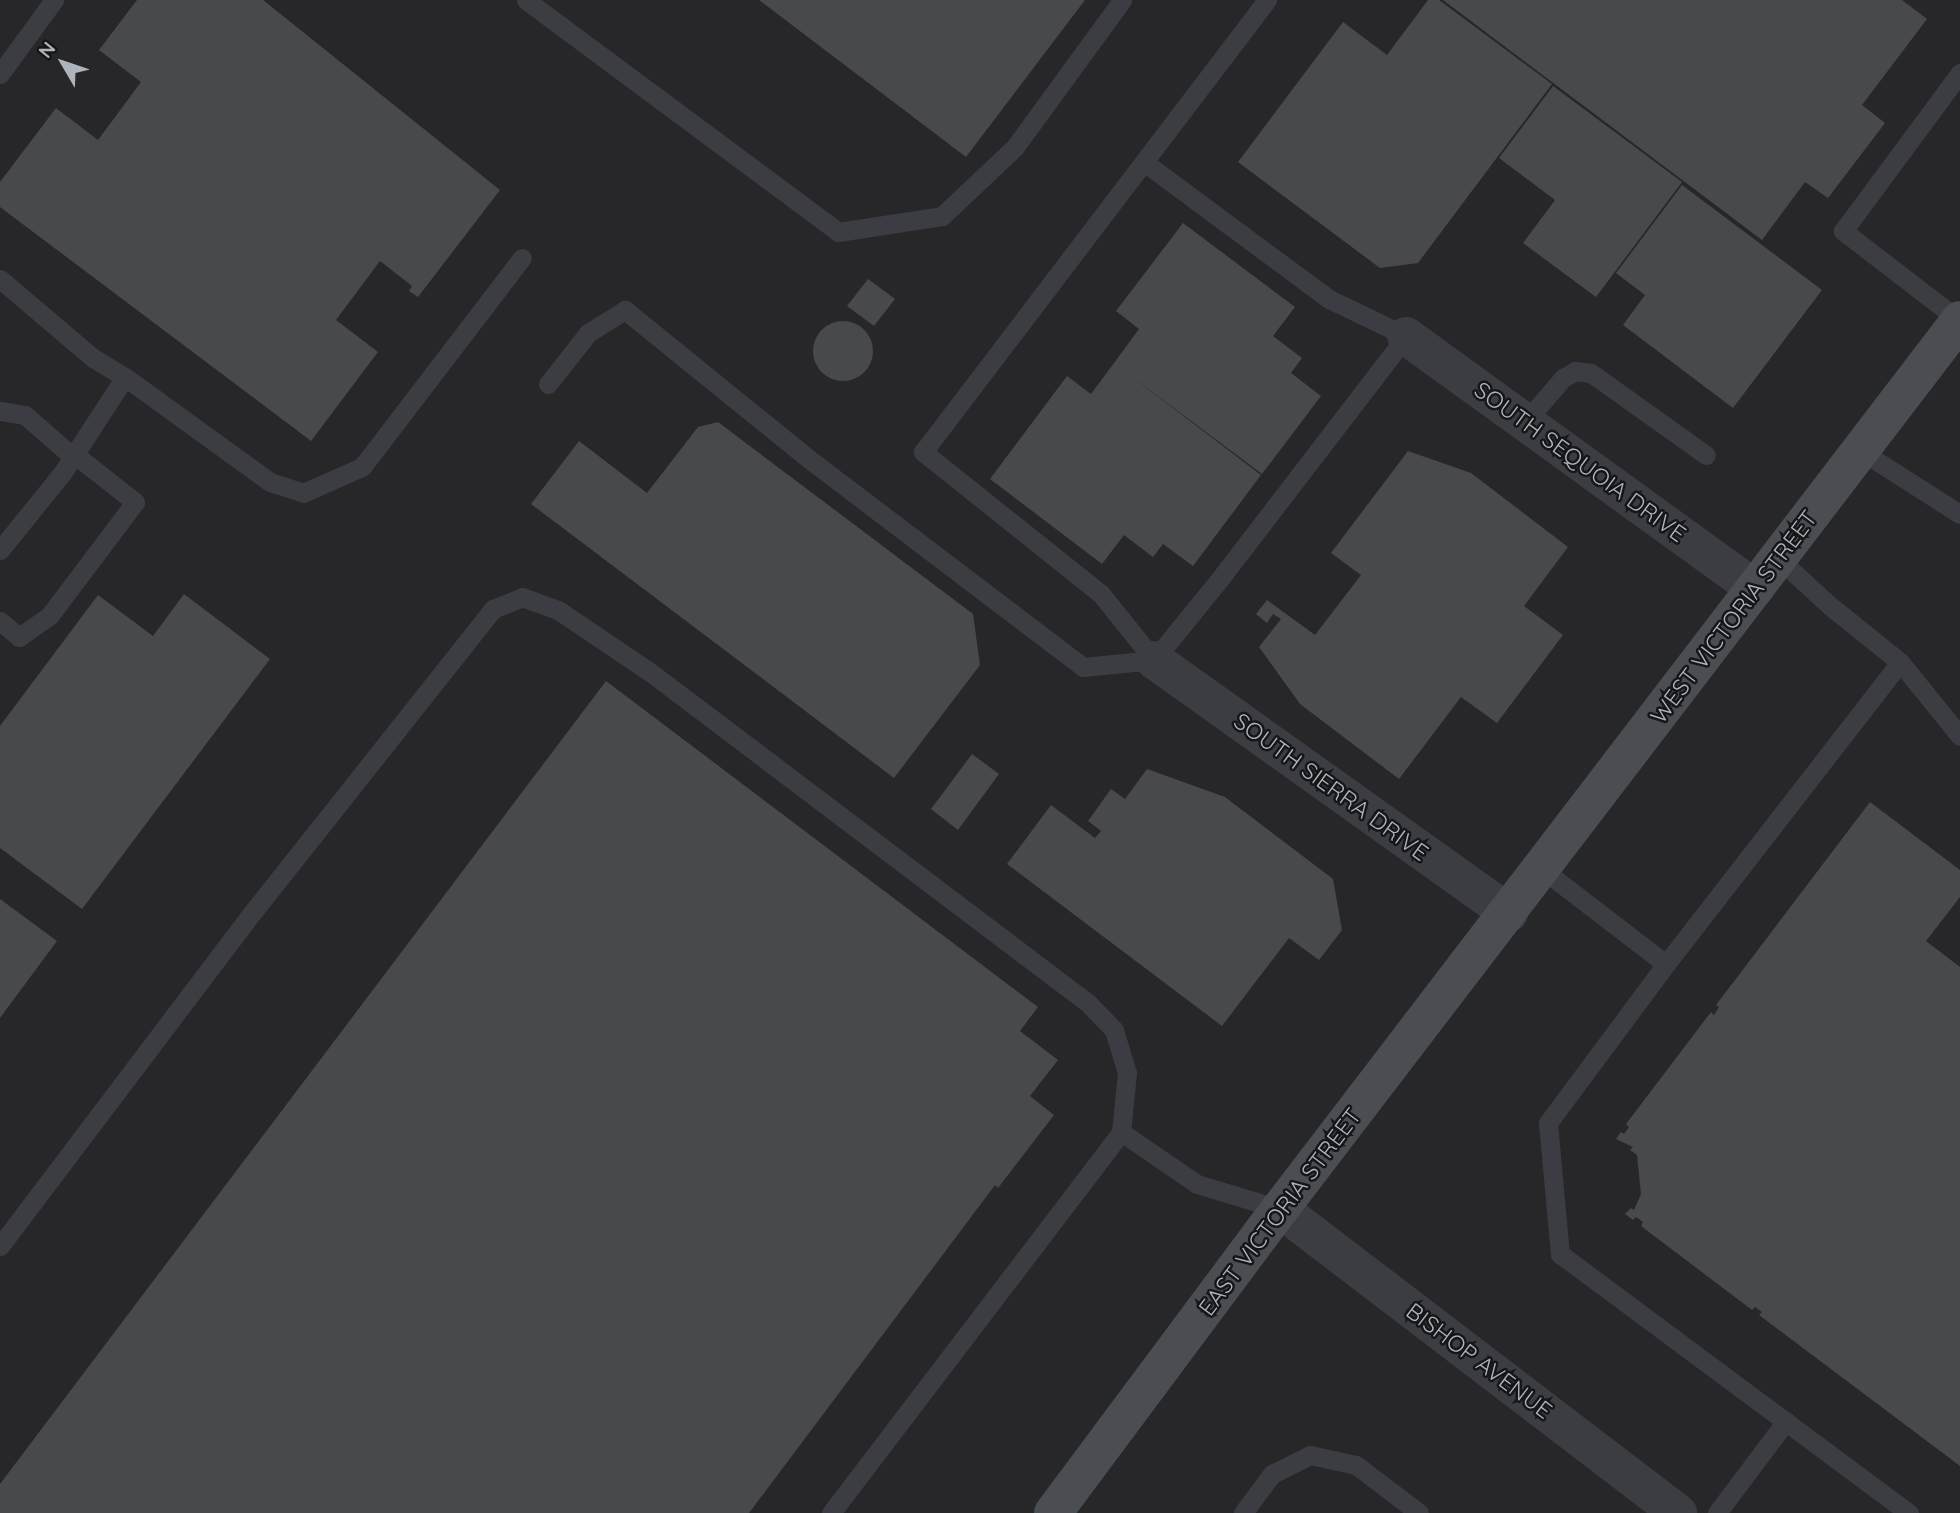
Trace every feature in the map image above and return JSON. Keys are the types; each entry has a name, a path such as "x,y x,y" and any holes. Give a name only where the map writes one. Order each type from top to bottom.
{"main road":[{"name":"WEST VICTORIA STREET","path":"1508,914 1960,321"},
{"name":"EAST VICTORIA STREET","path":"1053,1513 1280,1209 1508,914"}],"street":[{"name":"SOUTH SEQUOIA DRIVE","path":"1406,336 1755,589"},
{"name":"SOUTH SIERRA DRIVE","path":"1154,660 1508,914"},
{"name":"BISHOP AVENUE","path":"1280,1209 1678,1513"}],"lane":[{"path":"0,74 54,0"},
{"path":"526,0 838,232 942,216 1015,147 1122,0"},
{"path":"1154,660 1101,594 923,452 1267,0"},
{"path":"1960,73 1843,231 1960,321"},
{"path":"548,384 588,333 625,310 809,459 1083,667 1154,660 1220,580 1406,336 1329,299 1144,162"},
{"path":"0,279 93,358 125,377 270,482 303,493 362,467 522,258"},
{"path":"1525,422 1563,378 1575,371 1591,373 1706,455"},
{"path":"0,550 74,456 125,377"},
{"path":"0,411 25,415 135,502 50,615 19,637 0,621"},
{"path":"1861,451 1960,514"},
{"path":"1778,558 1829,605 1900,662 1960,736"},
{"path":"0,1246 253,913 493,609 522,597 558,610 650,672 1088,1003 1114,1030 1127,1073 1121,1132 831,1513"},
{"path":"1900,662 1666,964 1548,1123 1560,1254 1909,1513"},
{"path":"1542,869 1666,964"},
{"path":"1121,1132 1197,1184 1280,1209"},
{"path":"1717,1513 1786,1422"},
{"path":"1243,1513 1272,1474 1311,1455 1356,1465 1419,1513"}],"shaded area":[{"path":"0,0 1960,0 1960,1513 0,1513"}],"building":[{"path":"137,0 263,0 500,190 418,297 409,291 412,286 380,261 336,320 378,352 311,441 0,207 0,182 56,108 98,140 141,82 99,50"},
{"path":"759,0 1085,0 966,157"},
{"path":"1428,0 1439,0 1552,84 1418,263 1380,268 1238,162 1343,22 1387,55"},
{"path":"1443,0 1902,0 1927,19 1862,105 1885,123 1828,198 1805,182 1762,240"},
{"path":"1553,86 1682,182 1596,297 1523,243 1555,200 1499,158"},
{"path":"1682,185 1822,290 1733,408 1623,325 1645,295 1616,273"},
{"path":"1183,223 1295,307 1273,336 1302,358 1291,373 1321,396 1262,474 1123,370 1261,475 1193,566 1163,544 1153,557 1124,535 1102,564 990,479 1067,376 1091,394 1139,329 1116,311"},
{"path":"868,279 895,299 874,326 847,306"},
{"path":"843,321 860,326 868,334 873,351 868,368 860,376 843,381 826,376 818,368 813,351 818,334 826,326"},
{"path":"718,422 973,614 980,665 894,778 531,504 579,441 647,493 698,427"},
{"path":"1408,451 1471,473 1568,547 1524,606 1563,635 1497,723 1461,697 1399,779 1300,704 1259,647 1281,619 1273,614 1267,623 1256,614 1267,600 1315,635 1361,575 1331,553"},
{"path":"184,594 270,659 82,909 0,848 0,726 98,595 153,636"},
{"path":"606,681 1038,1007 1020,1031 1058,1060 1030,1096 1054,1115 998,1188 995,1185 749,1513 0,1513 0,1484"},
{"path":"972,754 999,774 958,830 931,809"},
{"path":"1147,769 1225,797 1333,879 1342,930 1319,960 1289,938 1222,1026 1007,864 1051,805 1095,838 1101,831 1088,821 1111,789 1125,799"},
{"path":"1870,802 1960,870 1960,897 1926,941 1960,967 1960,1466 1759,1315 1762,1312 1755,1307 1752,1310 1641,1226 1643,1222 1636,1217 1633,1220 1625,1214 1631,1208 1634,1210 1641,1194 1637,1155 1630,1150 1633,1147 1616,1139 1621,1132 1624,1134 1629,1127 1626,1124 1711,1012 1714,1015 1719,1007 1716,1005"},
{"path":"0,899 57,941 0,1018"}]}
